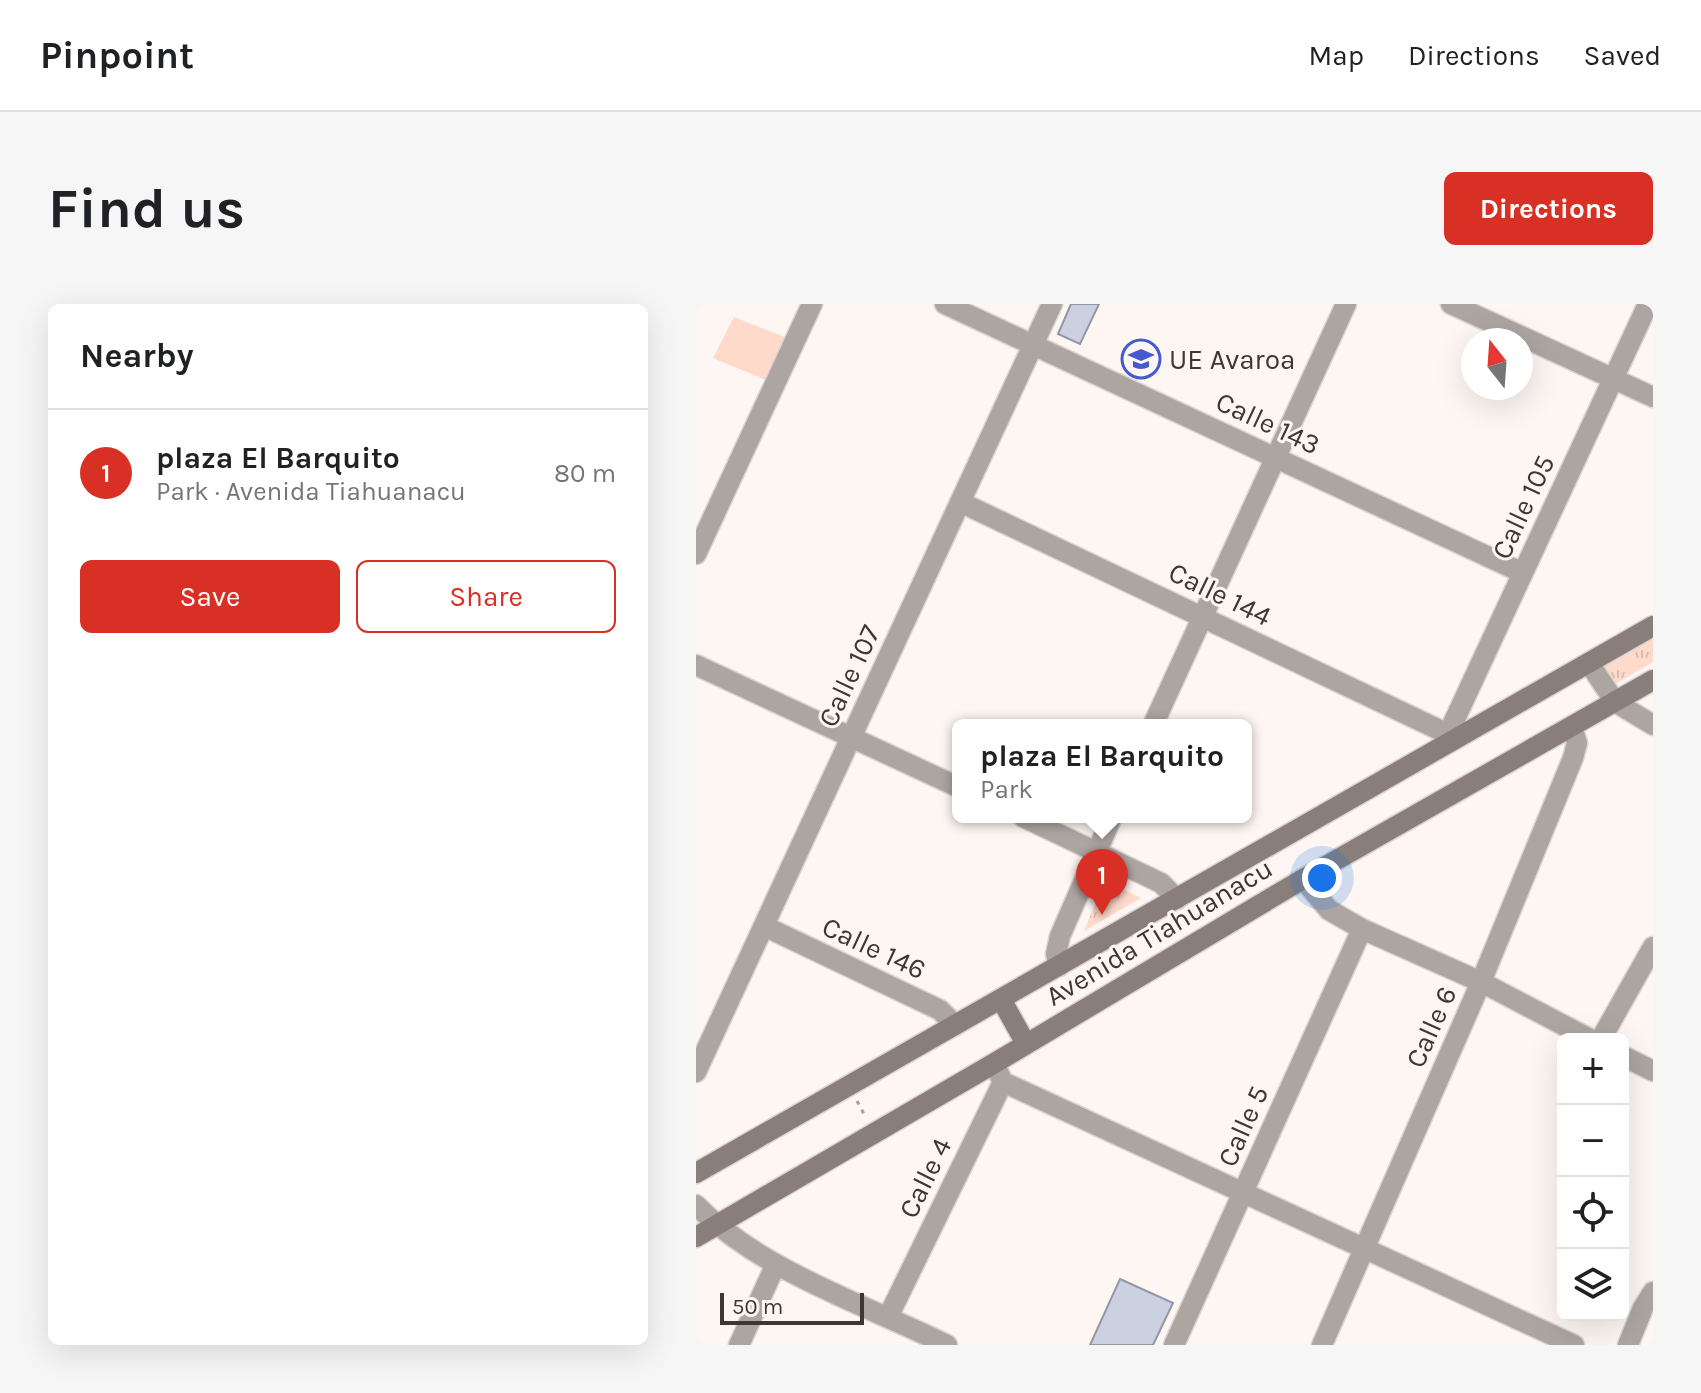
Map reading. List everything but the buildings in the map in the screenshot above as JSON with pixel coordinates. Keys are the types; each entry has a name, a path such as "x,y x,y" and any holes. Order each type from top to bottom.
{"main road":[{"name":"Avenida Tiahuanacu","path":"696,1173 1177,899 1450,737 1653,626"},
{"name":"Avenida Tiahuanacu","path":"696,1237 875,1133 998,1073 1026,1044 1303,879 1653,680"},
{"path":"1001,999 1026,1044"}],"street":[{"path":"696,554 812,304"},
{"name":"Calle 143","path":"945,304 1523,573"},
{"name":"Calle 107","path":"696,1072 1052,304"},
{"path":"1156,719 1346,304"},
{"path":"1451,304 1653,397"},
{"name":"Calle 105","path":"1450,737 1648,304"},
{"name":"Calle 144","path":"960,502 1450,737"},
{"path":"1589,663 1615,702 1653,725"},
{"path":"696,665 952,784"},
{"name":"Calle 6","path":"1322,1345 1481,982 1573,758 1577,743 1572,727"},
{"path":"1036,823 1161,883 1177,899"},
{"path":"1059,966 1056,954 1060,936 1109,823"},
{"path":"1303,879 1329,910 1362,929 1481,982 1579,1033"},
{"name":"Calle 146","path":"764,926 940,1010 955,1025"},
{"name":"Calle 5","path":"1174,1345 1362,929"},
{"path":"1604,1033 1653,947"},
{"path":"1629,1059 1653,1071"},
{"path":"998,1073 1244,1193 1574,1345"},
{"name":"Calle 4","path":"888,1317 998,1073"},
{"path":"696,1205 716,1225 776,1264 888,1317 924,1340 947,1345"},
{"path":"739,1345 776,1264"},
{"path":"1628,1345 1653,1292"}],"path":[{"path":"848,1086 875,1133"}],"green space":[{"path":"734,317 797,342 778,385 713,358"},
{"path":"1653,636 1653,662 1615,684 1603,666"},
{"path":"1105,880 1141,898 1084,931"}],"place":[{"name":"UE Avaroa","path":"1141,359"},
{"name":"plaza El Barquito","path":"1102,915"}]}
